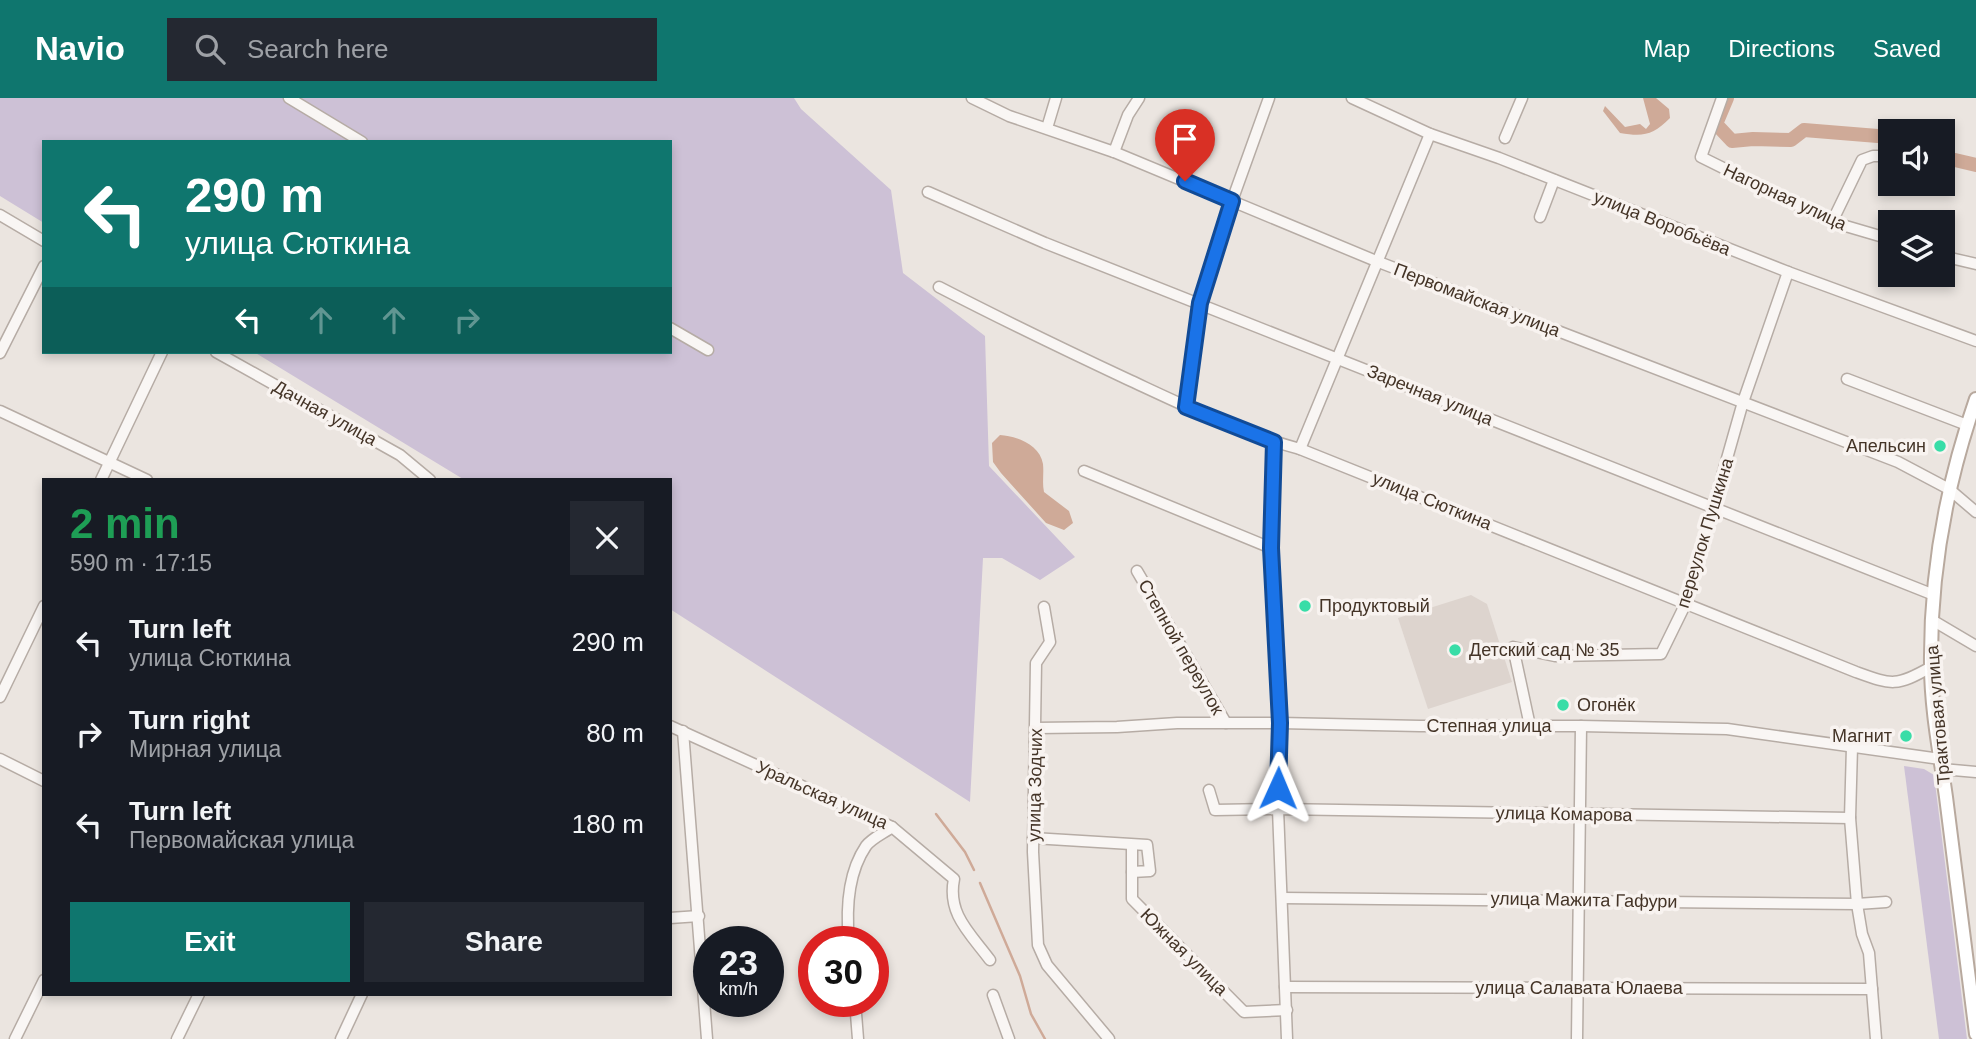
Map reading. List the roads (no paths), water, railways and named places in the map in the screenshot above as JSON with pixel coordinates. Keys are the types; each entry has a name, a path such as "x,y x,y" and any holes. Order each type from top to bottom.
{"main road":[{"name":"Трактовая улица","path":"1976,399 1949,489 1938,550 1931,667 1976,1034"}],"street":[{"path":"289,98 359,140"},
{"name":"Первомайская улица","path":"972,98 1009,116 1114,152 1376,261 1898,462 1949,489 1976,512"},
{"path":"1047,128 1056,98"},
{"path":"1114,152 1128,115 1139,98"},
{"path":"1186,407 1200,303 1232,201 1269,98"},
{"name":"улица Воробьёва","path":"1352,98 1430,134 1788,272 1976,341"},
{"path":"1376,108 1381,98"},
{"path":"1505,138 1522,98"},
{"name":"Нагорная улица","path":"1722,98 1701,158 1832,222 1878,236"},
{"path":"1300,449 1430,134"},
{"path":"1832,222 1862,160 1878,156"},
{"path":"1540,217 1554,180"},
{"name":"Заречная улица","path":"928,192 1045,243 1934,595"},
{"path":"0,215 42,240"},
{"path":"1955,259 1976,264"},
{"path":"0,353 42,270"},
{"name":"переулок Пушкина","path":"1530,726 1513,647 1555,656 1661,654 1686,603 1715,509 1743,402 1788,272"},
{"name":"улица Сюткина","path":"939,287 1186,407 1274,442 1300,449 1887,683 1908,680 1931,667"},
{"path":"672,329 708,350"},
{"path":"102,478 161,354"},
{"name":"Дачная улица","path":"220,354 400,455 428,478"},
{"path":"1847,379 1967,425"},
{"path":"0,411 143,478"},
{"path":"1274,442 1271,548 1280,723 1278,809 1287,1039"},
{"path":"1084,471 1271,548"},
{"name":"Степной переулок","path":"1137,571 1226,723"},
{"name":"улица Зодчих","path":"1045,607 1050,642 1036,663 1033,838 1038,946 1047,965 1109,1039"},
{"path":"0,697 42,610"},
{"path":"1932,620 1976,646"},
{"name":"Степная улица","path":"1036,728 1280,723 1727,729 1852,747 1941,764"},
{"path":"1577,1039 1581,900 1581,726"},
{"name":"Уральская улица","path":"672,727 892,827 954,879 951,894 957,916 990,960"},
{"path":"683,732 707,1039"},
{"path":"1852,747 1850,818 1857,904 1862,934 1869,953 1876,1039"},
{"path":"0,759 42,780"},
{"path":"1941,764 1976,772"},
{"name":"улица Комарова","path":"1209,790 1215,810 1850,818"},
{"path":"848,926 853,874 867,844 892,827"},
{"path":"1033,838 1147,845 1150,871 1132,873"},
{"name":"Южная улица","path":"1132,846 1132,899 1244,1012 1287,1010"},
{"name":"улица Мажита Гафури","path":"1283,898 1857,904 1886,902"},
{"path":"672,918 699,916"},
{"path":"15,1039 42,984"},
{"name":"улица Салавата Юлаева","path":"1285,987 1872,989"},
{"path":"993,995 1009,1039"},
{"path":"177,1039 198,996"},
{"path":"341,1039 361,996"},
{"path":"856,1017 858,1039"}],"waterway":[{"path":"1727,98 1716,124 1732,141 1791,140 1804,130 1878,136"},
{"path":"1955,160 1976,165"},
{"path":"936,814 965,852 974,870"},
{"path":"980,883 1020,976 1031,1014 1045,1039"}],"place":[{"name":"Апельсин","path":"1940,446"},
{"name":"Продуктовый","path":"1305,606"},
{"name":"Детский сад № 35","path":"1455,650"},
{"name":"Огонёк","path":"1563,705"},
{"name":"Магнит","path":"1906,736"}]}
